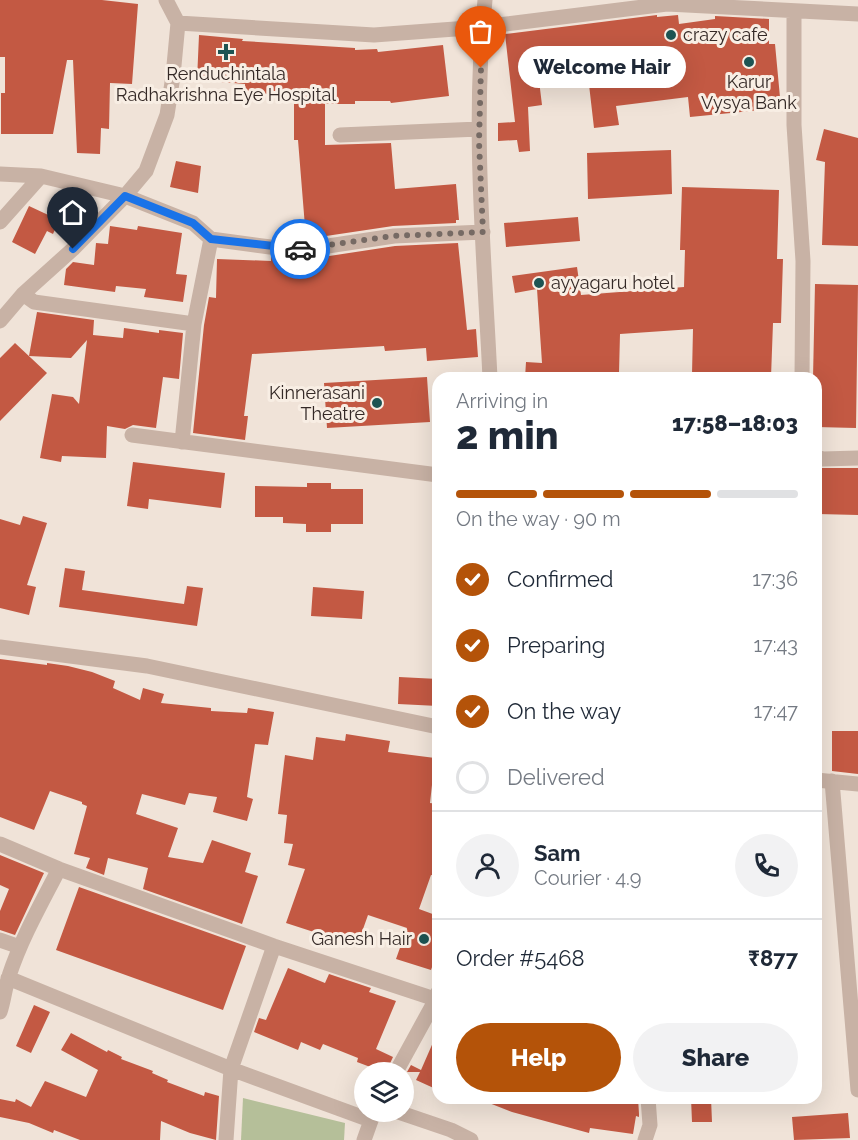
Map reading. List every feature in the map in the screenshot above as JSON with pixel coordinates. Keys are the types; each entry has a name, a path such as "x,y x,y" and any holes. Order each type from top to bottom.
{"street":[{"path":"0,321 23,294 73,249 125,196 146,171 167,115 178,23 166,0"},
{"path":"485,0 479,129 490,372"},
{"path":"178,23 374,35 482,27 667,4 760,4 794,12 858,14"},
{"path":"794,12 794,124 803,261 802,372"},
{"path":"340,135 479,129"},
{"path":"0,174 41,176 125,196 193,223 211,239 302,250 393,236 483,232"},
{"path":"0,222 41,176"},
{"path":"182,442 194,324 211,239"},
{"path":"23,294 34,302 194,324"},
{"path":"132,435 432,474"},
{"path":"822,459 858,458"},
{"path":"0,646 147,666 432,726"},
{"path":"822,781 858,783"},
{"path":"832,782 858,1090"},
{"path":"0,844 59,869 274,946 432,995"},
{"path":"0,1012 8,978 20,947 59,869"},
{"path":"0,940 20,947"},
{"path":"226,1140 231,1069 274,946"},
{"path":"8,978 231,1069 354,1110"},
{"path":"401,1062 432,1006"},
{"path":"645,1140 650,1125 648,1104"},
{"path":"414,1119 449,1135 471,1140"},
{"path":"364,1140 370,1122"}],"green space":[{"path":"243,1098 345,1123 344,1140 241,1140"}],"building":[{"path":"0,0 102,0 138,4 132,84 110,83 109,129 101,128 100,154 77,153 73,60 67,60 53,134 1,134 1,93 5,93 5,57 0,57"},
{"path":"657,15 657,17 678,15 679,24 715,19 715,16 769,19 769,44 775,44 781,108 690,117 688,97 616,106 619,125 594,128 585,50 536,56 542,105 528,107 530,151 519,152 517,140 498,141 498,123 515,122 505,34"},
{"path":"199,35 243,39 242,41 355,48 355,50 377,49 378,52 443,45 449,96 391,103 390,101 355,101 355,104 325,104 325,145 391,143 395,189 456,184 459,220 456,220 456,223 393,226 306,239 298,140 294,140 294,95 245,93 245,84 197,80"},
{"path":"824,129 858,138 858,246 822,245 825,162 816,160"},
{"path":"671,150 672,194 588,199 587,153"},
{"path":"176,161 201,166 198,193 170,187"},
{"path":"682,187 779,190 777,259 783,259 781,323 773,323 771,372 692,372 693,329 620,334 619,372 525,372 526,362 542,363 537,289 515,293 512,276 577,267 581,295 684,287 685,250 680,250"},
{"path":"29,206 59,220 53,234 47,231 35,254 12,242"},
{"path":"578,217 580,241 506,247 504,223"},
{"path":"110,226 137,230 138,226 182,233 176,274 187,275 183,302 144,297 146,289 116,286 115,292 64,285 66,269 73,262 94,265 96,243 108,244"},
{"path":"458,243 467,330 476,329 478,357 427,361 426,348 385,351 384,346 252,354 244,416 248,416 245,440 193,433 204,325 209,297 216,298 217,259 271,261 271,257 303,260 395,246"},
{"path":"815,284 858,285 856,428 822,427 822,372 813,372"},
{"path":"37,312 94,320 93,335 123,338 124,328 159,333 159,330 183,333 179,379 163,377 156,428 133,425 125,429 107,426 106,458 62,456 61,462 40,458 52,394 73,397 79,404 87,340 71,358 29,356"},
{"path":"15,343 47,373 0,421 0,358"},
{"name":"Kinnerasani Theatre","path":"427,377 430,422 327,428 324,383"},
{"path":"133,462 225,473 221,508 149,499 148,509 127,506"},
{"path":"822,468 858,468 858,515 822,514"},
{"path":"307,483 331,483 331,489 363,489 363,524 331,524 331,532 306,532 306,524 283,523 283,517 255,517 255,486 307,487"},
{"path":"23,516 47,523 27,585 36,587 29,615 0,608 0,519 20,525"},
{"path":"65,568 85,571 82,590 184,604 187,586 203,588 197,626 59,607"},
{"path":"313,587 364,591 362,619 311,616"},
{"path":"0,659 47,665 47,663 92,672 115,681 113,688 140,700 143,688 164,694 161,703 211,708 211,711 247,713 248,708 274,712 268,745 255,744 247,797 253,799 247,821 213,812 217,797 189,793 185,805 142,794 136,814 178,828 168,857 203,863 212,840 251,853 245,872 258,876 242,924 143,889 148,868 108,858 104,875 86,868 90,858 74,854 87,806 82,802 50,791 34,830 0,817"},
{"path":"399,677 432,679 432,706 398,704"},
{"path":"832,731 858,731 858,774 832,771"},
{"path":"346,734 390,741 388,752 432,758 430,803 432,803 432,875 419,909 432,914 431,970 396,959 407,928 368,915 357,946 286,923 305,869 288,865 293,844 284,843 287,815 278,814 285,755 313,760 316,737 345,741"},
{"path":"0,855 44,873 15,935 0,930 0,911 9,889 0,885"},
{"path":"79,887 246,946 223,1010 56,950"},
{"path":"288,968 325,983 329,974 371,988 369,992 396,1001 376,1049 393,1057 391,1062 357,1062 358,1058 323,1044 320,1050 301,1042 298,1050 254,1032 259,1018 266,1020"},
{"path":"34,1005 50,1012 31,1053 16,1046"},
{"path":"71,1033 107,1052 108,1050 122,1057 121,1059 153,1071 152,1073 168,1080 167,1082 204,1096 205,1092 219,1096 216,1140 190,1133 161,1121 160,1140 80,1140 54,1130 53,1133 29,1123 0,1117 0,1099 15,1102 16,1099 31,1107 45,1081 86,1097 98,1070 61,1050"},
{"path":"432,1045 432,1087 416,1080 420,1072 414,1072 414,1066 421,1070"},
{"path":"492,1104 638,1104 639,1117 636,1116 633,1134 590,1128 589,1133 512,1112"},
{"path":"691,1104 711,1104 712,1122 692,1122"},
{"path":"848,1113 850,1138 794,1140 792,1117"}],"way so far":[{"path":"300,249 393,236 483,232 479,142 481,68"}],"place":[{"name":"crazy cafe","path":"671,35"},
{"name":"Renduchintala Radhakrishna Eye Hospital","path":"226,52"},
{"name":"Karur Vysya Bank","path":"749,62"},
{"name":"Welcome Hair","path":"481,68"},
{"name":"ayyagaru hotel","path":"539,283"},
{"name":"Kinnerasani Theatre","path":"377,403"},
{"name":"Ganesh Hair","path":"424,939"}],"route":[{"path":"73,249 125,196 193,223 211,239 300,249"}]}
